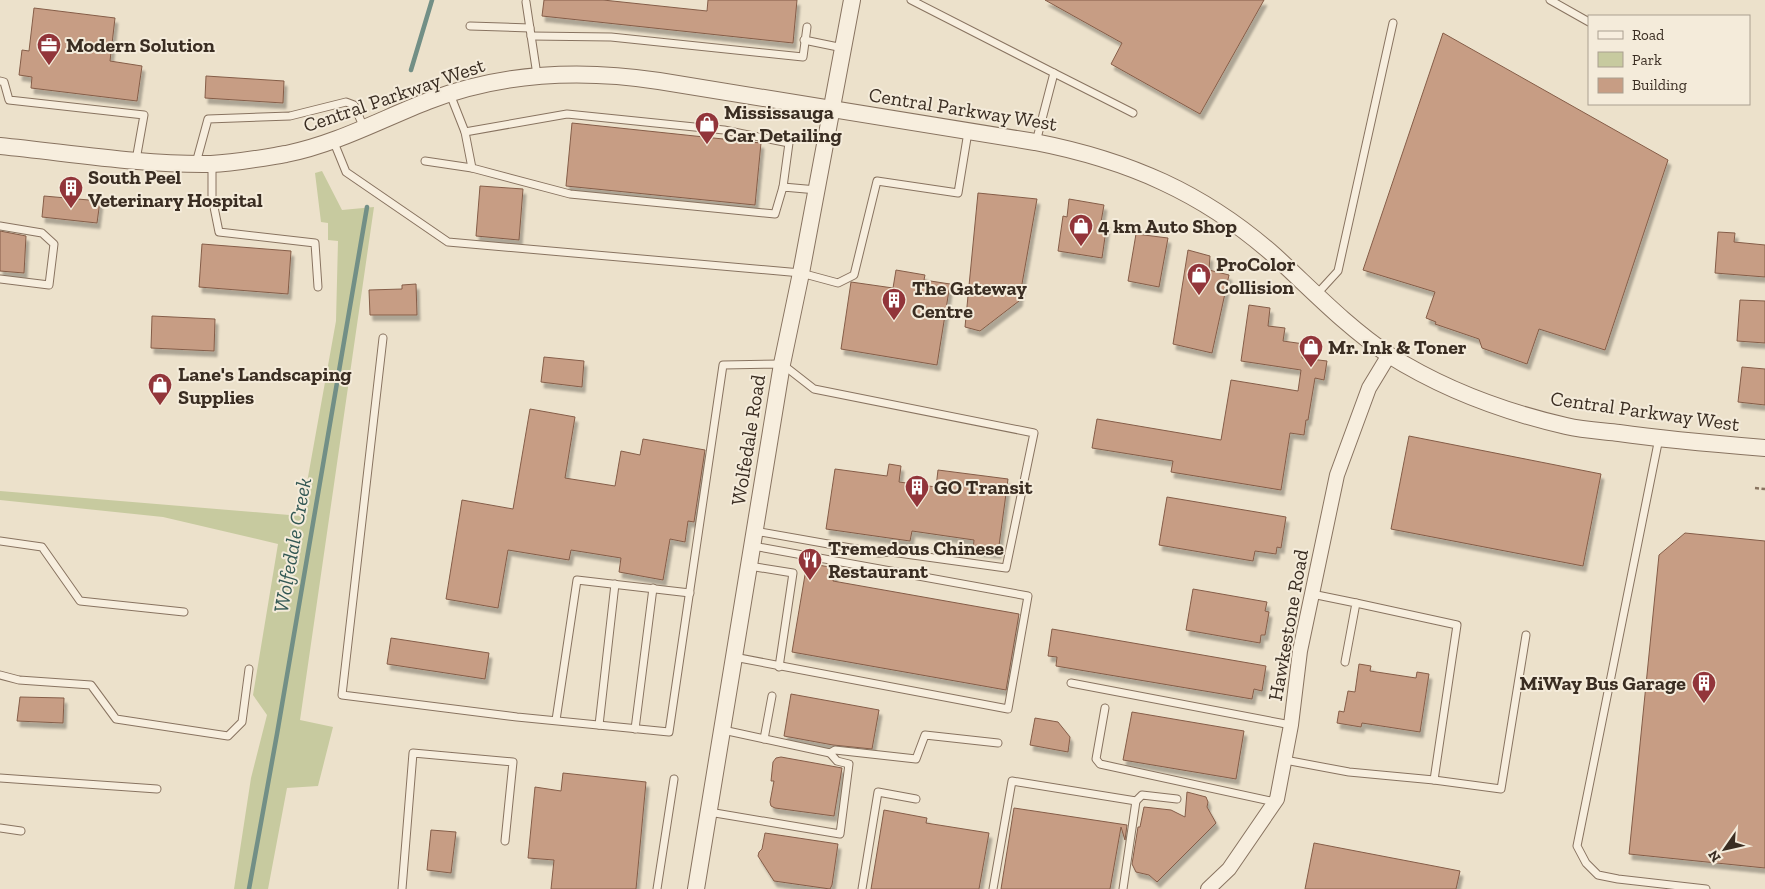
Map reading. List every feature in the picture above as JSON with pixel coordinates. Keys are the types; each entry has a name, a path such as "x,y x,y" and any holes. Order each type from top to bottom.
{"street":[{"name":"Wolfedale Road","path":"696,889 782,364 802,273 852,0"},
{"name":"Central Parkway West","path":"0,146 163,163 250,160 289,153 333,140 468,87 537,75 588,73 623,75 1035,142 1067,148 1138,171 1200,200 1246,232 1275,256 1348,324 1389,355 1440,382 1500,408 1568,426 1659,438 1765,448"},
{"name":"Hawkestone Road","path":"1208,889 1229,870 1275,802 1291,725 1300,651 1337,475 1369,388 1389,355"}],"lane":[{"path":"911,0 1133,113"},
{"path":"1550,0 1588,21"},
{"path":"526,2 537,75"},
{"path":"1315,295 1338,271 1393,23"},
{"path":"470,26 530,28"},
{"path":"531,36 611,37 803,57 807,27"},
{"path":"804,40 843,48"},
{"path":"1035,142 1054,72"},
{"path":"0,81 4,82 9,100 144,115 136,160"},
{"path":"450,94 464,132 472,168"},
{"path":"318,287 315,243 219,232 204,163 208,119 290,116 346,102 354,105 364,128"},
{"path":"425,161 472,168 570,194 775,214 783,188 789,143 724,130 567,114 464,132"},
{"path":"333,140 346,172 448,242 802,273 838,283 854,275 877,181 958,193 968,131"},
{"path":"783,188 817,190"},
{"path":"0,226 42,233 54,244 49,285 0,279"},
{"path":"383,338 342,695 669,732 723,365 782,364 814,389 1034,433 1006,568 891,552 879,553 754,538"},
{"path":"1659,438 1577,846 1586,863 1598,875 1706,889"},
{"path":"734,657 1008,710 1028,596 754,538"},
{"path":"0,541 42,547 80,601 184,612"},
{"path":"749,566 793,573 779,667"},
{"path":"556,720 577,580 690,592"},
{"path":"599,725 614,584"},
{"path":"635,728 653,588"},
{"path":"1312,594 1457,625 1434,780"},
{"path":"1345,662 1356,603"},
{"path":"1285,760 1349,772 1501,789 1526,635"},
{"path":"0,676 19,680 91,685 116,719 228,736 242,722 249,668"},
{"path":"1071,683 1291,725"},
{"path":"764,739 772,696"},
{"path":"1105,708 1096,758 1100,764 1275,802"},
{"path":"709,812 840,834 849,764 837,761 830,753 722,730"},
{"path":"830,753 835,750 916,759 925,735 998,743"},
{"path":"402,889 413,752 513,762 505,840"},
{"path":"0,778 156,789"},
{"path":"657,889 674,779"},
{"path":"993,889 1012,781 1136,801"},
{"path":"862,889 878,792 916,799"},
{"path":"1123,889 1136,801 1142,795 1177,799"},
{"path":"0,828 21,831"}],"path":[{"path":"1754,488 1765,489"}],"green space":[{"path":"322,171 342,210 374,207 300,720 333,727 318,786 287,788 268,889 234,889 251,778 267,715 253,695 278,544 163,517 0,500 0,491 301,516 336,321 338,241 328,240 328,223 321,222 315,173"}],"building":[{"path":"544,0 603,0 707,11 708,0 797,0 793,43 542,16"},
{"path":"1045,0 1264,0 1200,114 1111,64 1122,43"},
{"path":"34,8 115,18 110,61 142,66 137,101 31,88 32,77 19,75 22,50 29,51"},
{"path":"1443,33 1668,160 1605,350 1539,329 1527,364 1482,348 1479,339 1435,324 1436,322 1426,318 1435,292 1363,270"},
{"path":"206,76 284,81 283,103 205,98"},
{"path":"572,123 761,143 755,205 566,186"},
{"path":"480,186 523,189 519,240 476,236"},
{"path":"978,193 1037,199 1019,301 980,331 965,327"},
{"name":"South Peel Veterinary Hospital","path":"44,196 100,201 97,223 42,217"},
{"path":"1069,199 1104,205 1101,222 1107,223 1102,258 1058,251 1063,216 1067,217"},
{"path":"0,231 26,236 24,273 0,271"},
{"path":"1718,232 1735,233 1734,242 1765,245 1765,277 1715,273"},
{"path":"1136,234 1168,238 1159,287 1128,281"},
{"path":"202,244 291,251 288,294 199,287"},
{"path":"1188,250 1210,256 1209,270 1229,275 1212,353 1173,344"},
{"name":"The Gateway Centre","path":"896,270 925,275 924,280 950,284 937,365 841,349 851,282 893,288"},
{"path":"416,284 417,315 370,315 369,290 402,289 402,285"},
{"path":"1740,300 1765,301 1765,343 1737,341"},
{"path":"1249,305 1270,308 1268,326 1285,328 1283,341 1304,344 1302,358 1327,361 1324,380 1315,378 1304,435 1290,433 1281,490 1171,472 1173,461 1092,448 1097,419 1221,440 1231,380 1298,391 1301,370 1241,361"},
{"path":"152,316 215,319 214,351 151,348"},
{"path":"544,357 584,361 582,387 541,382"},
{"path":"1742,367 1765,369 1765,405 1738,402"},
{"path":"530,409 575,417 565,478 615,486 621,451 640,455 643,439 705,450 694,522 688,521 685,542 670,539 663,580 619,572 621,558 571,550 569,560 508,550 498,608 446,599 462,500 513,509"},
{"path":"1409,436 1601,474 1583,566 1391,529"},
{"name":"GO Transit","path":"889,464 901,466 899,482 936,487 938,470 1008,479 998,553 973,550 974,540 912,531 910,541 826,529 835,469 887,476"},
{"path":"1167,497 1286,517 1281,548 1277,547 1276,554 1255,551 1253,561 1159,545"},
{"name":"MiWay Bus Garage","path":"1685,533 1765,541 1765,868 1629,854 1659,555"},
{"path":"807,563 835,568 833,581 1019,614 1006,690 792,652"},
{"path":"1193,589 1267,602 1265,611 1269,612 1265,635 1261,635 1260,643 1186,630"},
{"path":"1052,629 1266,666 1262,691 1254,689 1252,699 1056,666 1057,657 1048,656"},
{"path":"391,638 489,653 485,679 387,664"},
{"path":"1359,664 1371,666 1370,671 1416,678 1417,672 1429,674 1420,732 1362,723 1361,727 1337,723 1339,711 1344,712 1348,691 1355,692"},
{"path":"791,694 879,710 872,749 833,745 784,736"},
{"path":"20,697 64,698 63,723 17,721"},
{"path":"1132,712 1244,731 1236,779 1123,760"},
{"path":"1035,718 1058,722 1070,737 1068,752 1030,745"},
{"path":"781,757 842,768 834,816 771,806 774,781 771,781 773,762 776,758"},
{"path":"563,773 646,782 636,889 551,889 554,860 528,858 535,787 561,791"},
{"path":"1187,792 1206,797 1207,807 1216,823 1157,882 1149,875 1136,872 1132,864 1138,827 1140,827 1144,807 1171,810 1185,817"},
{"path":"1014,808 1127,825 1125,840 1121,827 1110,889 1001,889"},
{"path":"884,810 927,818 926,823 989,833 979,889 871,889"},
{"path":"431,830 456,832 451,873 427,870"},
{"path":"765,833 838,844 830,889 774,881 758,856 762,849"},
{"path":"1314,843 1460,871 1456,889 1305,889"}],"waterway":[{"name":"Wolfedale Creek","path":"411,70 432,0"},
{"name":"Wolfedale Creek","path":"249,889 367,207"}],"place":[{"name":"Modern Solution","path":"49,66"},
{"name":"Mississauga Car Detailing","path":"707,145"},
{"name":"South Peel Veterinary Hospital","path":"71,209"},
{"name":"4 km Auto Shop","path":"1081,247"},
{"name":"ProColor Collision","path":"1199,296"},
{"name":"The Gateway Centre","path":"894,321"},
{"name":"Mr. Ink & Toner","path":"1311,368"},
{"name":"Lane's Landscaping Supplies","path":"160,406"},
{"name":"GO Transit","path":"917,508"},
{"name":"Tremedous Chinese Restaurant","path":"810,581"},
{"name":"MiWay Bus Garage","path":"1704,704"}]}
